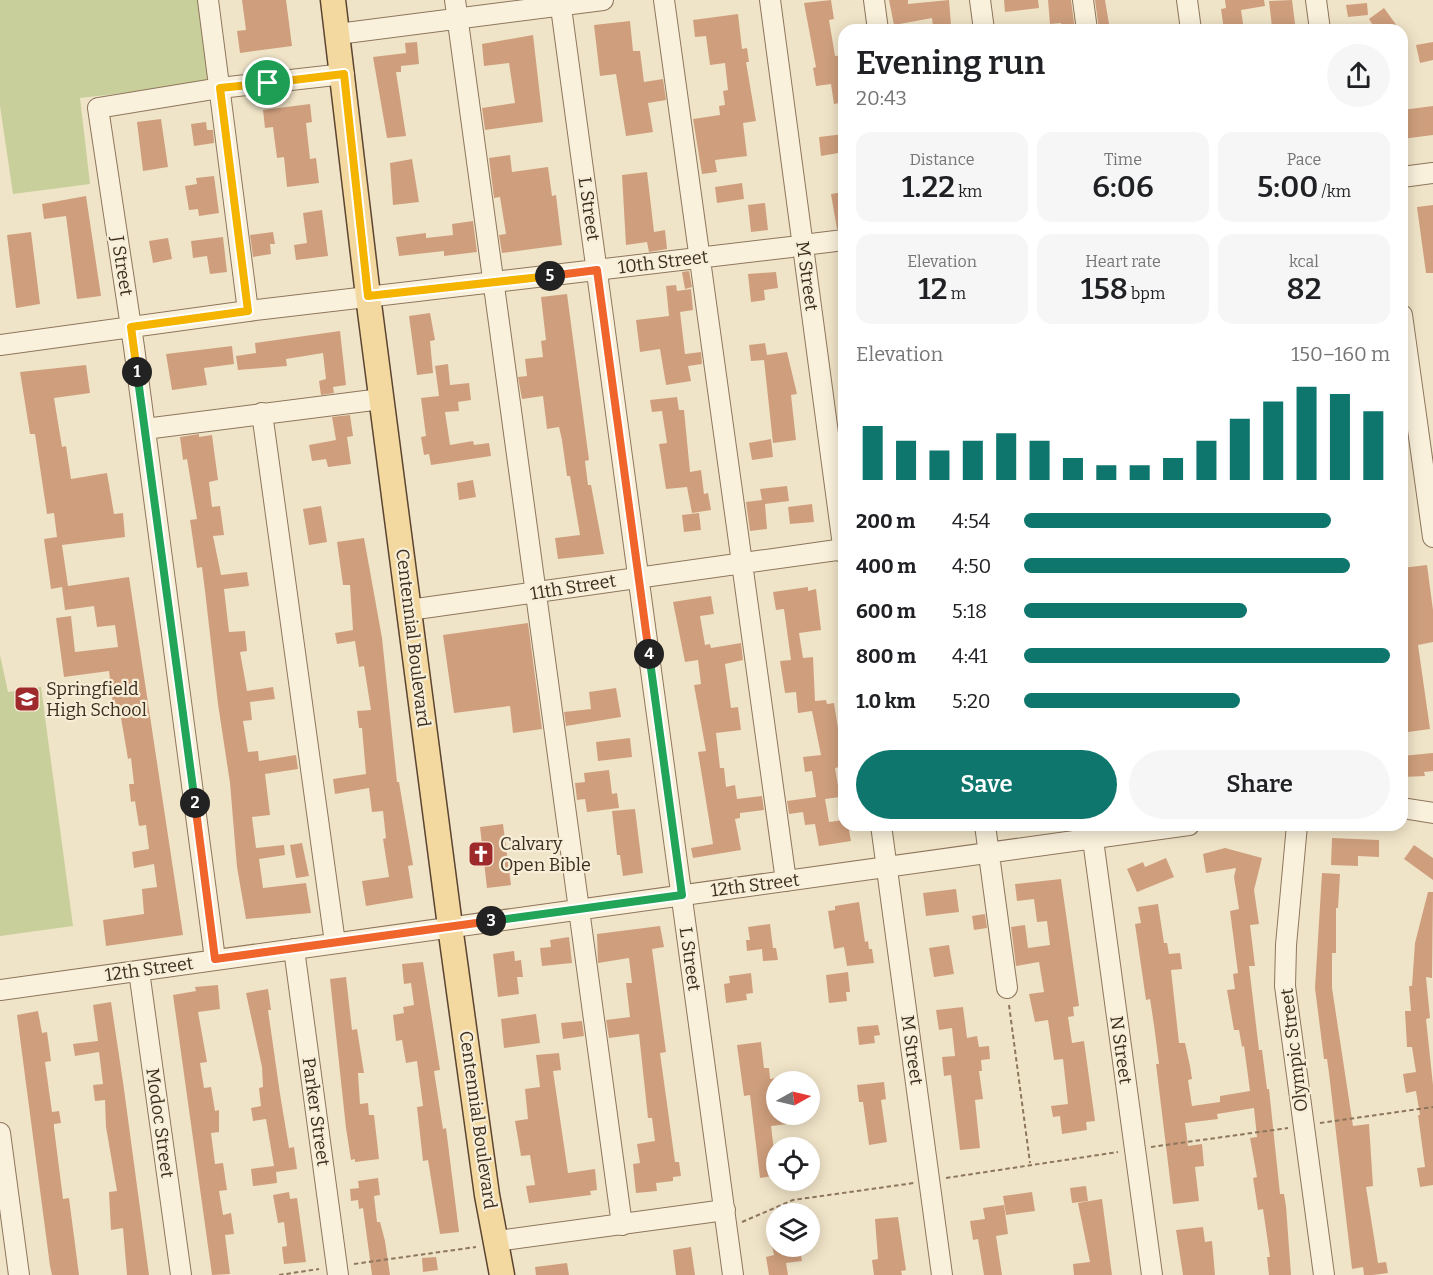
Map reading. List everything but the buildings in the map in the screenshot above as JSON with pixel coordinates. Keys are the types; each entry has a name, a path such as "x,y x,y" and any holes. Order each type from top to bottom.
{"main road":[{"name":"Centennial Boulevard","path":"333,0 344,74 381,399 487,1195 488,1244 502,1275"}],"street":[{"path":"208,0 248,311"},
{"path":"338,34 456,9 603,0"},
{"path":"664,0 786,881"},
{"name":"M Street","path":"770,0 797,246 838,511"},
{"path":"874,0 877,24"},
{"path":"980,0 983,24"},
{"path":"1083,0 1086,24"},
{"path":"1187,0 1190,24"},
{"path":"1316,0 1319,24"},
{"name":"L Street","path":"561,3 733,1275"},
{"path":"456,9 622,1225"},
{"path":"220,88 344,74"},
{"name":"J Street","path":"215,959 131,327 98,108 220,88"},
{"path":"1408,176 1433,173"},
{"name":"10th Street","path":"0,345 368,296 838,241"},
{"path":"1408,358 1433,537"},
{"path":"145,429 381,399"},
{"path":"262,413 335,943"},
{"name":"11th Street","path":"409,610 838,551"},
{"path":"1408,809 1433,813"},
{"name":"M Street","path":"882,831 942,1275"},
{"path":"986,831 1007,988"},
{"name":"Olympic Street","path":"1296,831 1286,945 1285,986 1324,1275"},
{"name":"12th Street","path":"0,990 450,926 989,854 1092,832"},
{"name":"N Street","path":"1092,832 1152,1275"},
{"name":"Parker Street","path":"294,949 337,1271"},
{"name":"Modoc Street","path":"139,971 181,1275"},
{"path":"0,1133 19,1275"},
{"path":"488,1244 724,1210"}],"path":[{"path":"1007,988 1030,1163"},
{"path":"1135,1149 1433,1107"},
{"path":"279,1275 337,1271 488,1244"}],"green space":[{"path":"0,0 202,0 212,83 80,98 90,184 13,194 0,106"},
{"path":"0,655 8,692 41,687 73,926 0,936"}],"place":[{"name":"Springfield High School","path":"27,699"},
{"name":"Calvary Open Bible","path":"481,854"}],"route":[{"path":"344,74 368,296 394,295 597,270 682,895 215,959 131,327 248,311 220,88 268,83 344,74"}]}
